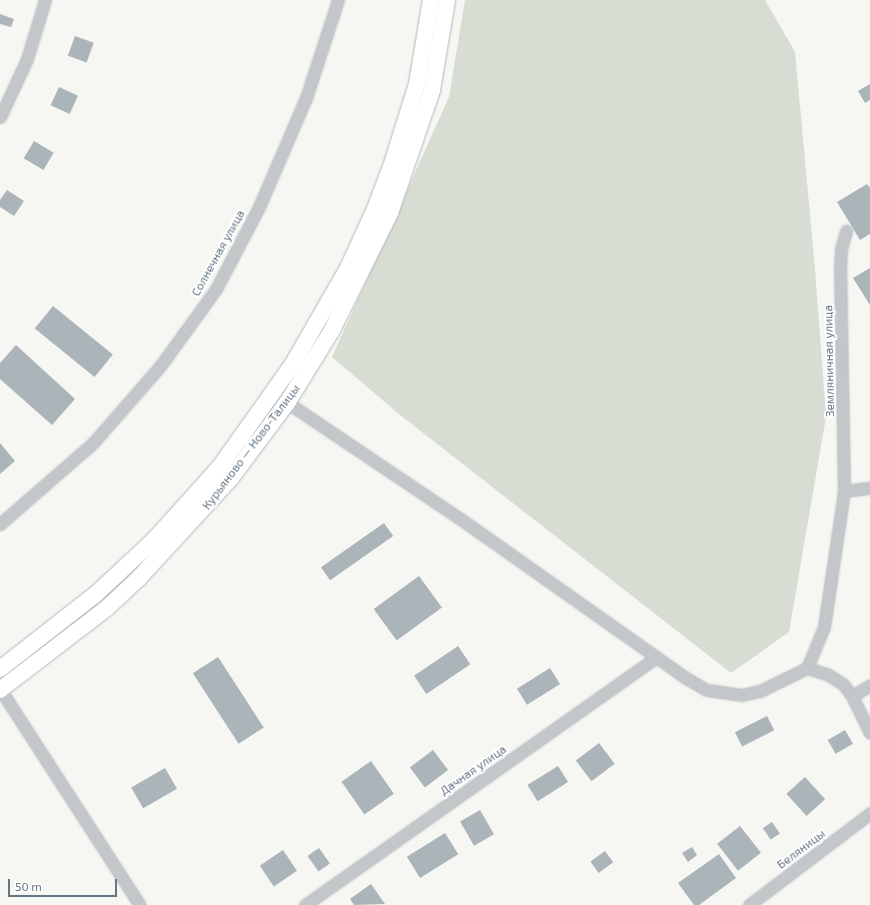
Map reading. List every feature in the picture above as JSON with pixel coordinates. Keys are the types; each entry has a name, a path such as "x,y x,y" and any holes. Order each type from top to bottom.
{"main road":[{"name":"Курьяново — Ново-Талицы","path":"0,669 96,594 155,539 219,468 273,394 319,322 375,209 417,84 431,0"},
{"name":"Курьяново — Ново-Талицы","path":"0,689 107,608 139,578 231,478 287,403 336,324 390,213 432,90 447,0"}],"street":[{"path":"0,117 27,58 44,0"},
{"name":"Солнечная улица","path":"0,524 94,443 161,365 216,288 259,207 306,98 338,0"},
{"name":"Земляничная улица","path":"807,668 824,627 844,491 840,270 841,249 846,231"},
{"path":"273,394 462,520 656,657 707,690 726,694 742,695 760,691 807,668 827,674 843,684 852,696 870,733"},
{"path":"844,491 870,488"},
{"name":"Дачная улица","path":"305,905 656,657"},
{"path":"852,696 870,685"},
{"path":"0,689 140,905"},
{"name":"Беляницы","path":"749,905 870,813"}],"shaded area":[{"path":"465,0 765,0 795,52 815,269 826,417 789,632 731,673 400,415 332,357 449,97"}],"building":[{"path":"0,14 14,19 11,27 0,24"},
{"path":"75,36 94,43 87,63 68,56"},
{"path":"870,84 870,100 865,103 858,91"},
{"path":"59,87 78,96 70,114 51,105"},
{"path":"34,141 54,153 43,170 24,158"},
{"path":"867,184 870,188 870,234 860,240 837,202"},
{"path":"7,190 24,201 14,216 0,207 0,200"},
{"path":"870,268 870,305 853,278"},
{"path":"53,306 113,354 95,377 35,329"},
{"path":"16,345 75,399 52,425 0,379 0,363"},
{"path":"0,443 15,461 0,474"},
{"path":"384,523 393,536 330,580 321,567"},
{"path":"419,576 442,608 397,640 374,609"},
{"path":"458,646 470,664 426,694 414,676"},
{"path":"218,657 264,727 239,744 193,673"},
{"path":"550,668 560,684 527,705 517,689"},
{"path":"767,716 774,730 742,747 735,732"},
{"path":"845,730 853,744 836,754 828,740"},
{"path":"599,743 615,764 591,781 576,760"},
{"path":"433,750 448,770 425,787 410,767"},
{"path":"371,761 394,794 364,814 342,782"},
{"path":"558,766 568,782 538,801 527,785"},
{"path":"165,768 177,789 143,808 131,788"},
{"path":"805,777 825,799 806,816 786,794"},
{"path":"480,810 494,834 474,846 460,822"},
{"path":"772,822 780,834 771,840 763,828"},
{"path":"740,826 761,853 738,871 717,844"},
{"path":"445,833 458,854 420,878 407,857"},
{"path":"692,847 697,855 688,862 682,853"},
{"path":"319,848 330,864 318,872 308,856"},
{"path":"283,850 297,871 274,886 260,866"},
{"path":"605,851 613,862 599,873 590,862"},
{"path":"719,854 736,878 699,905 694,905 678,883"},
{"path":"371,884 385,904 354,905 350,899"}]}
